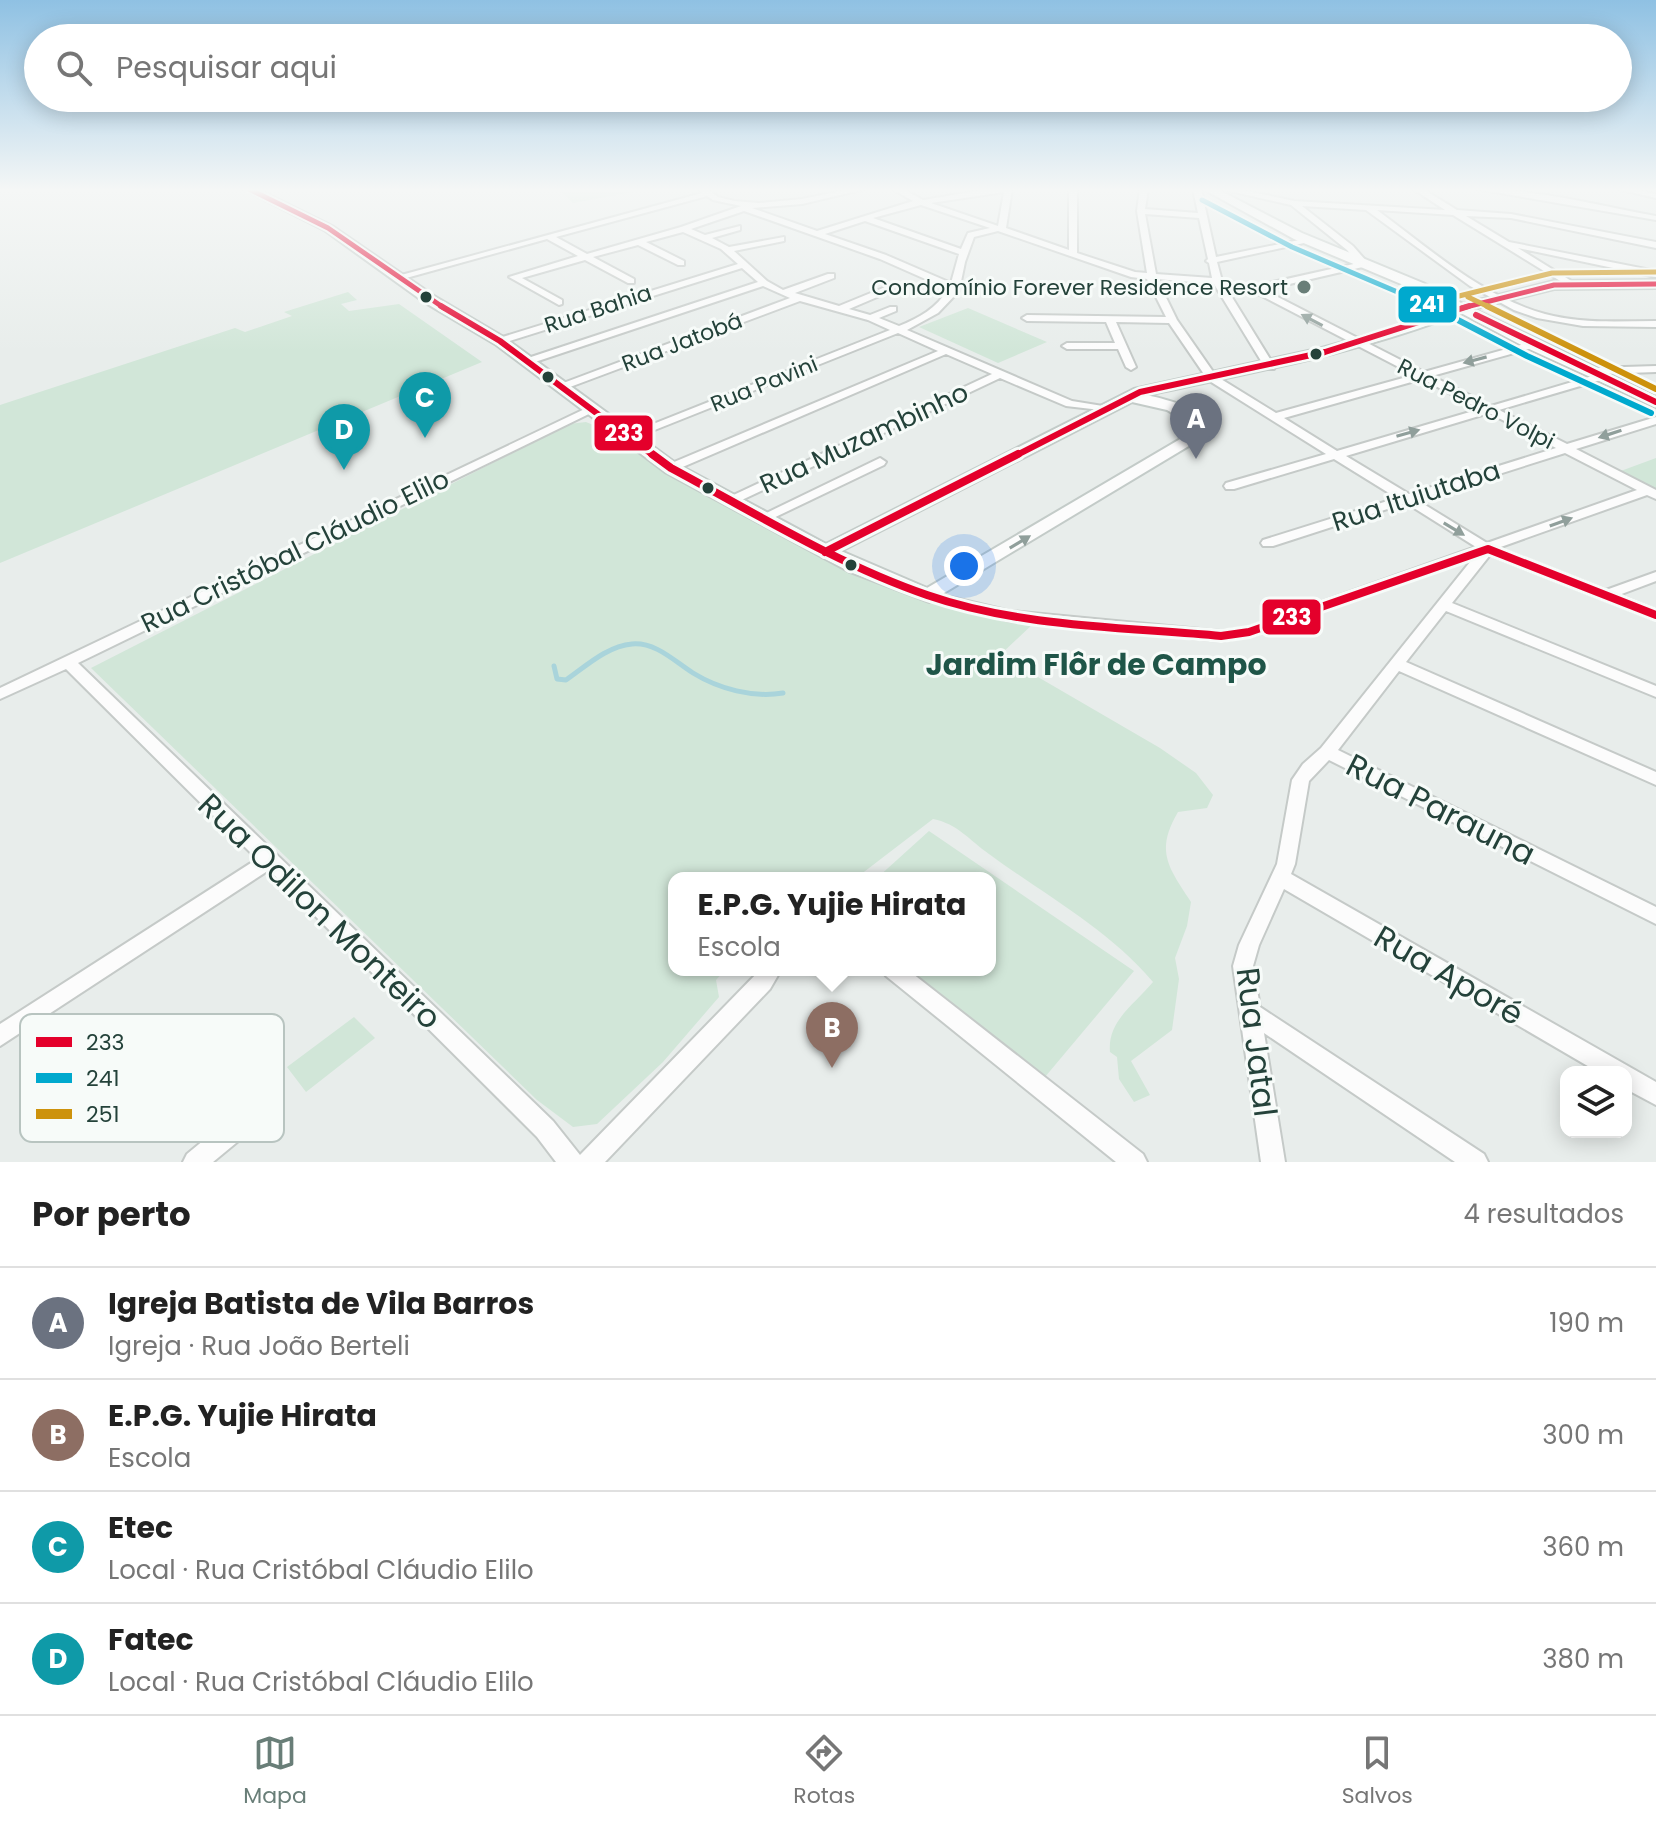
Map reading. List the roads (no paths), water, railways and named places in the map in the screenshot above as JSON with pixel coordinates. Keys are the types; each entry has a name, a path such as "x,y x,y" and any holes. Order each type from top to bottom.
{"street":[{"path":"350,243 429,299 529,361 627,438 729,502 825,552 929,596 1010,616 1221,636 1249,632 1651,493"},
{"path":"399,277 526,243"},
{"path":"560,243 631,281"},
{"path":"559,302 514,277 635,243"},
{"path":"641,243 681,263"},
{"path":"715,243 729,250 764,283 788,294 842,308 900,329 1070,404 1081,411 1083,420"},
{"path":"729,250 761,243"},
{"path":"841,243 900,264 956,289 968,243"},
{"path":"937,243 965,253"},
{"path":"1045,243 1152,279 1217,281"},
{"path":"1073,243 1073,253"},
{"path":"1146,243 1152,279 1172,320 1212,378 1488,549 1656,615"},
{"path":"1207,243 1217,281 1270,367"},
{"path":"1210,261 1298,243"},
{"path":"1314,243 1469,312 1532,345 1656,402"},
{"path":"1344,243 1364,264"},
{"path":"1420,243 1504,302 1541,316 1575,322 1656,324"},
{"path":"1504,243 1570,284"},
{"path":"1505,243 1654,276"},
{"path":"1334,252 1350,248"},
{"path":"1223,292 1255,289 1364,264"},
{"name":"Rua Bahia","path":"500,341 743,265"},
{"path":"788,294 831,276"},
{"path":"825,552 1129,397 1270,367 1570,284 1654,276"},
{"path":"529,361 764,283"},
{"name":"Rua Pavini","path":"627,438 900,329 941,308 956,289"},
{"name":"Rua Pedro Volpi","path":"1255,289 1651,493"},
{"path":"842,308 886,290"},
{"path":"1504,302 1557,291 1656,290"},
{"name":"Rua Jatobá","path":"562,387 803,297"},
{"path":"871,318 893,309"},
{"path":"1027,318 1172,320"},
{"path":"1110,319 1131,367"},
{"path":"1273,417 1532,345"},
{"path":"1067,346 1122,346"},
{"path":"671,468 948,350"},
{"path":"1230,486 1487,410 1594,374 1656,369"},
{"name":"Rua Muzambinho","path":"729,502 1000,374"},
{"path":"929,596 1209,429 1202,422 1167,406 1153,396 1155,391"},
{"path":"1129,397 1167,406"},
{"path":"1070,404 1105,409"},
{"name":"Rua Cristóbal Cláudio Elilo","path":"0,694 591,409"},
{"name":"Rua Ituiutaba","path":"1268,543 1656,420"},
{"path":"760,519 880,462"},
{"name":"Rua Parauna","path":"1488,549 1327,752 1656,916"},
{"path":"1425,571 1444,578 1456,588"},
{"path":"1607,595 1656,576"},
{"path":"1443,605 1656,692"},
{"name":"Rua Odilon Monteiro","path":"67,661 545,1129 571,1162"},
{"path":"1397,664 1656,779"},
{"name":"Rua Jatal","path":"1273,1162 1243,966 1245,954 1281,878 1301,780 1327,752"},
{"path":"34,1014 268,861"},
{"name":"Rua Aporé","path":"1281,878 1608,1066"},
{"path":"589,1162 767,976"},
{"path":"901,976 1135,1162"},
{"path":"1250,1012 1476,1162"},
{"path":"0,1036 20,1023"},
{"path":"1632,1080 1656,1094"},
{"path":"195,1162 219,1142"}],"waterway":[{"path":"554,666 557,679 566,680 614,649 641,644 657,649 693,673 725,688 748,693 783,693"}],"place":[{"name":"Condomínio Forever Residence Resort","path":"1304,287"},
{"name":"Etec","path":"425,438"},
{"name":"Igreja Batista de Vila Barros","path":"1196,459"},
{"name":"Fatec","path":"344,470"},
{"name":"E.P.G. Yujie Hirata","path":"832,1068"}],"district":[{"name":"Jardim Flôr de Campo","path":"1096,664"}]}
